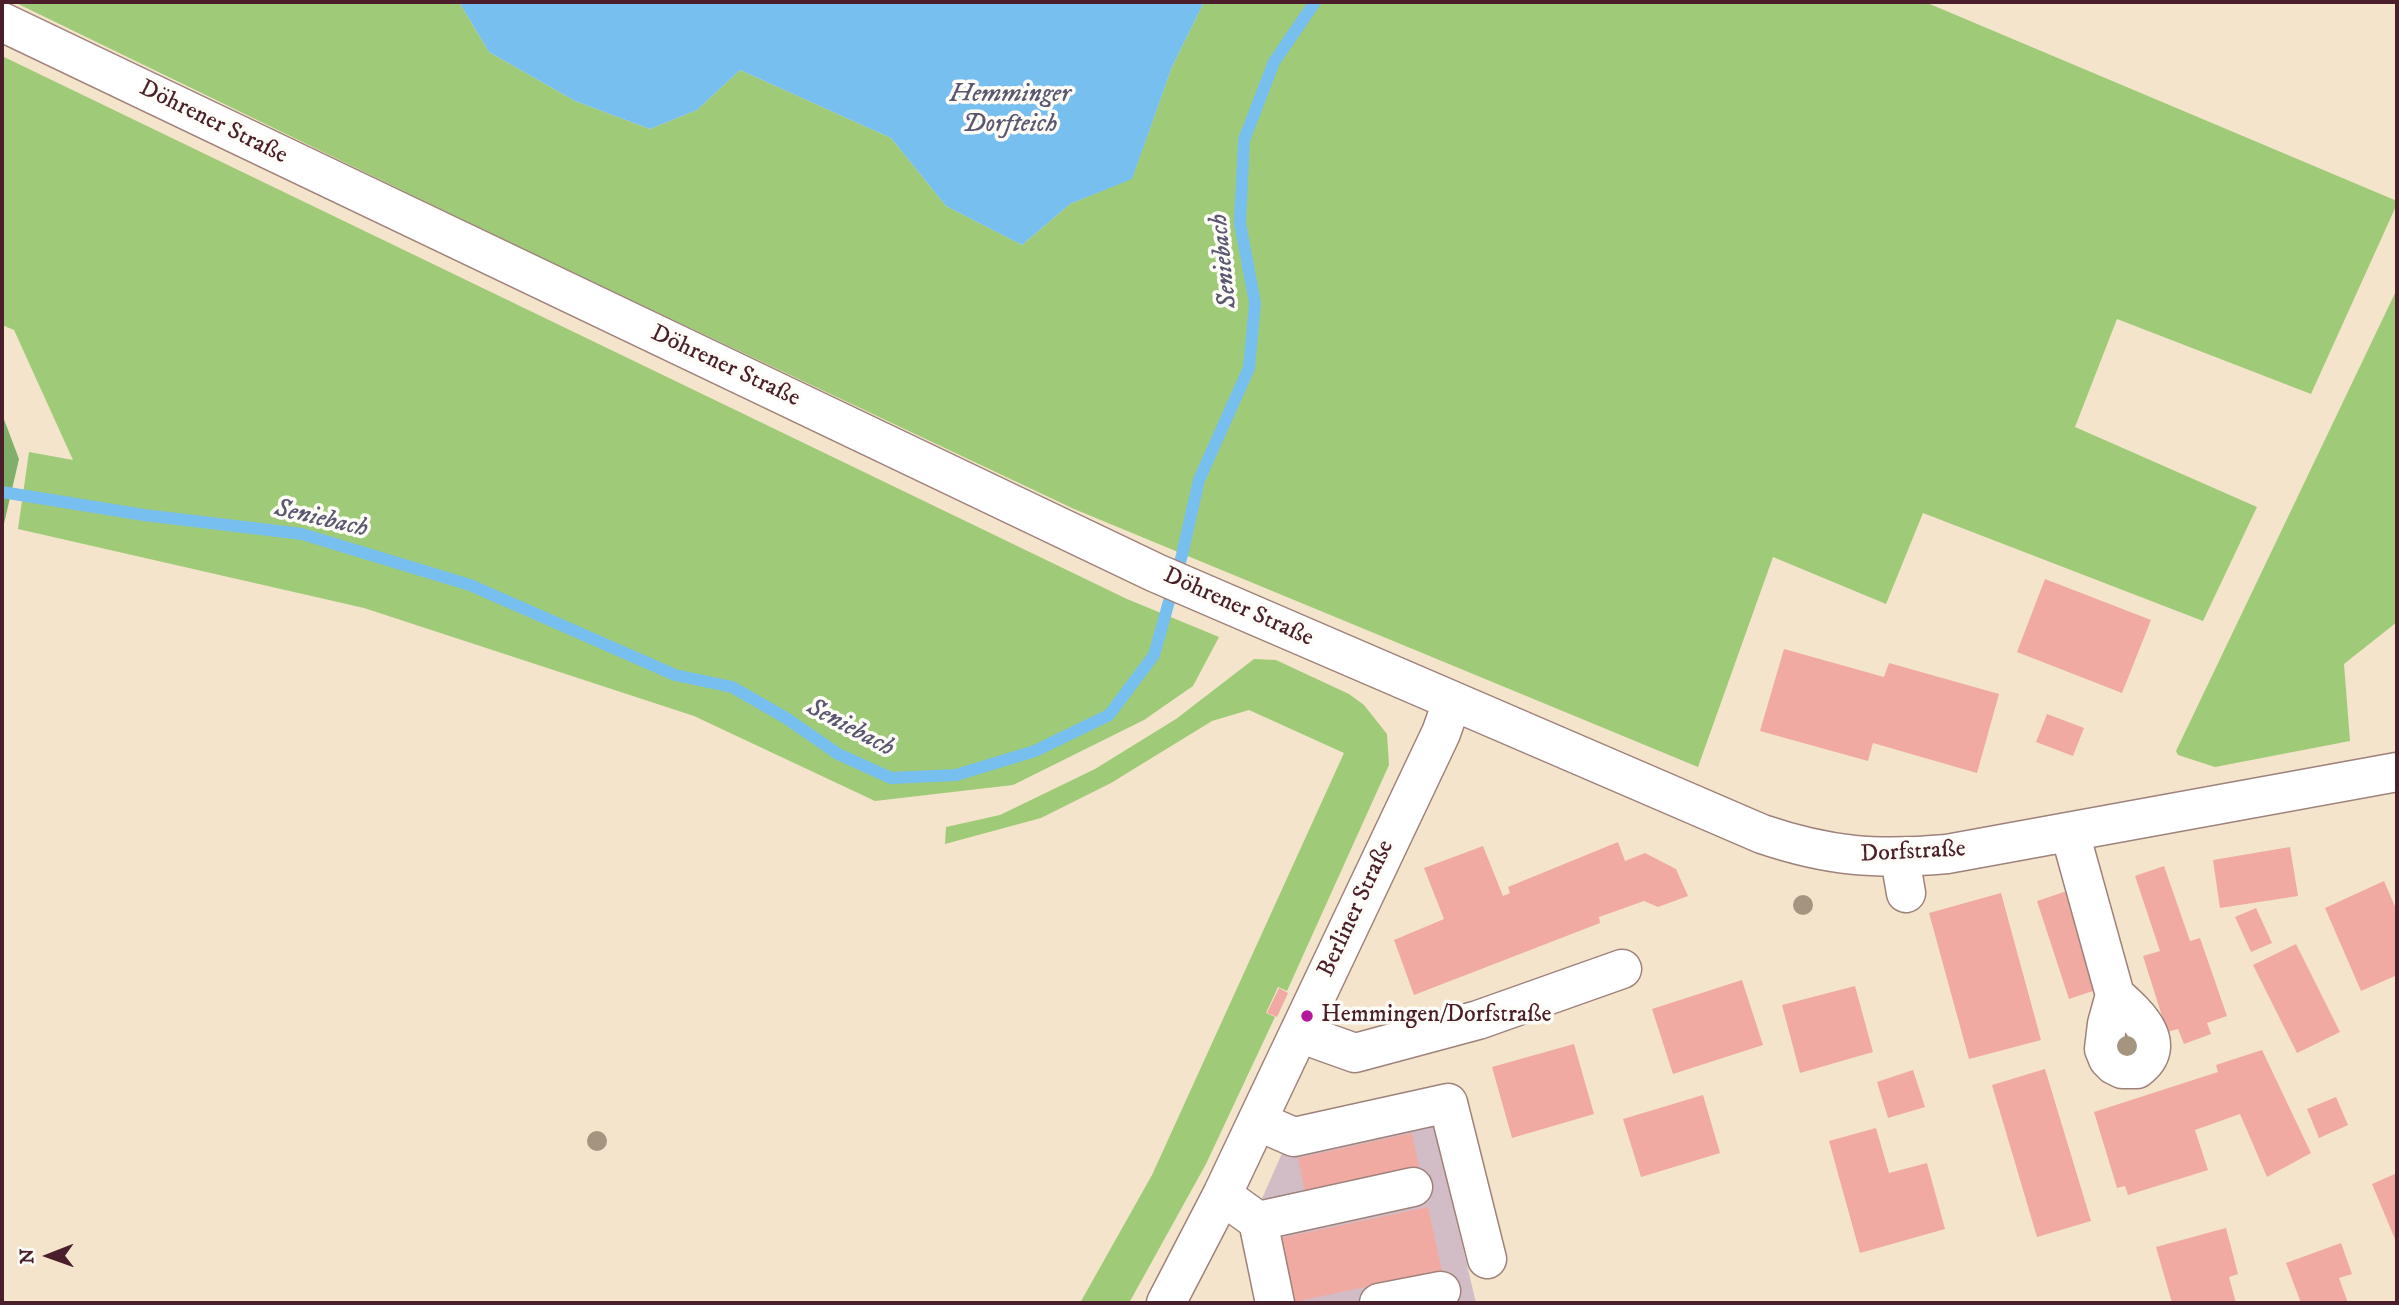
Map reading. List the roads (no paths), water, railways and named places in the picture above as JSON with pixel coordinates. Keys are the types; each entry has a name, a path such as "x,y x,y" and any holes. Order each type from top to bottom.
{"street":[{"name":"Döhrener Straße","path":"2,22 1156,573 1452,702"},
{"name":"Dorfstraße","path":"1452,702 1762,834 1822,852 1861,857 1903,876 1947,854 2397,772"},
{"name":"Berliner Straße","path":"1179,1299 1222,1195 1441,733 1452,702"},
{"path":"2070,833 2115,995"},
{"path":"1300,1033 1355,1053 1479,1020 1622,970"},
{"path":"1257,1121 1294,1137 1448,1103 1486,1259"},
{"path":"1258,1221 1413,1187"},
{"path":"1222,1195 1258,1221 1275,1303"},
{"path":"1380,1303 1441,1291"}],"water":[{"name":"Hemminger Dorfteich","path":"459,2 1204,2 1172,67 1132,179 1070,204 1022,245 946,206 891,138 740,70 697,110 650,129 575,101 489,52"}],"waterway":[{"name":"Seniebach","path":"2,492 144,515 302,534 470,585 675,675 732,687 786,718 838,754 891,778 956,775 1035,751 1109,715 1154,655 1182,555 1199,480 1249,368 1255,303 1240,223 1244,140 1274,62 1315,2"}],"place":[{"name":"Hemmingen/Dorfstraße","path":"1307,1016"}]}
